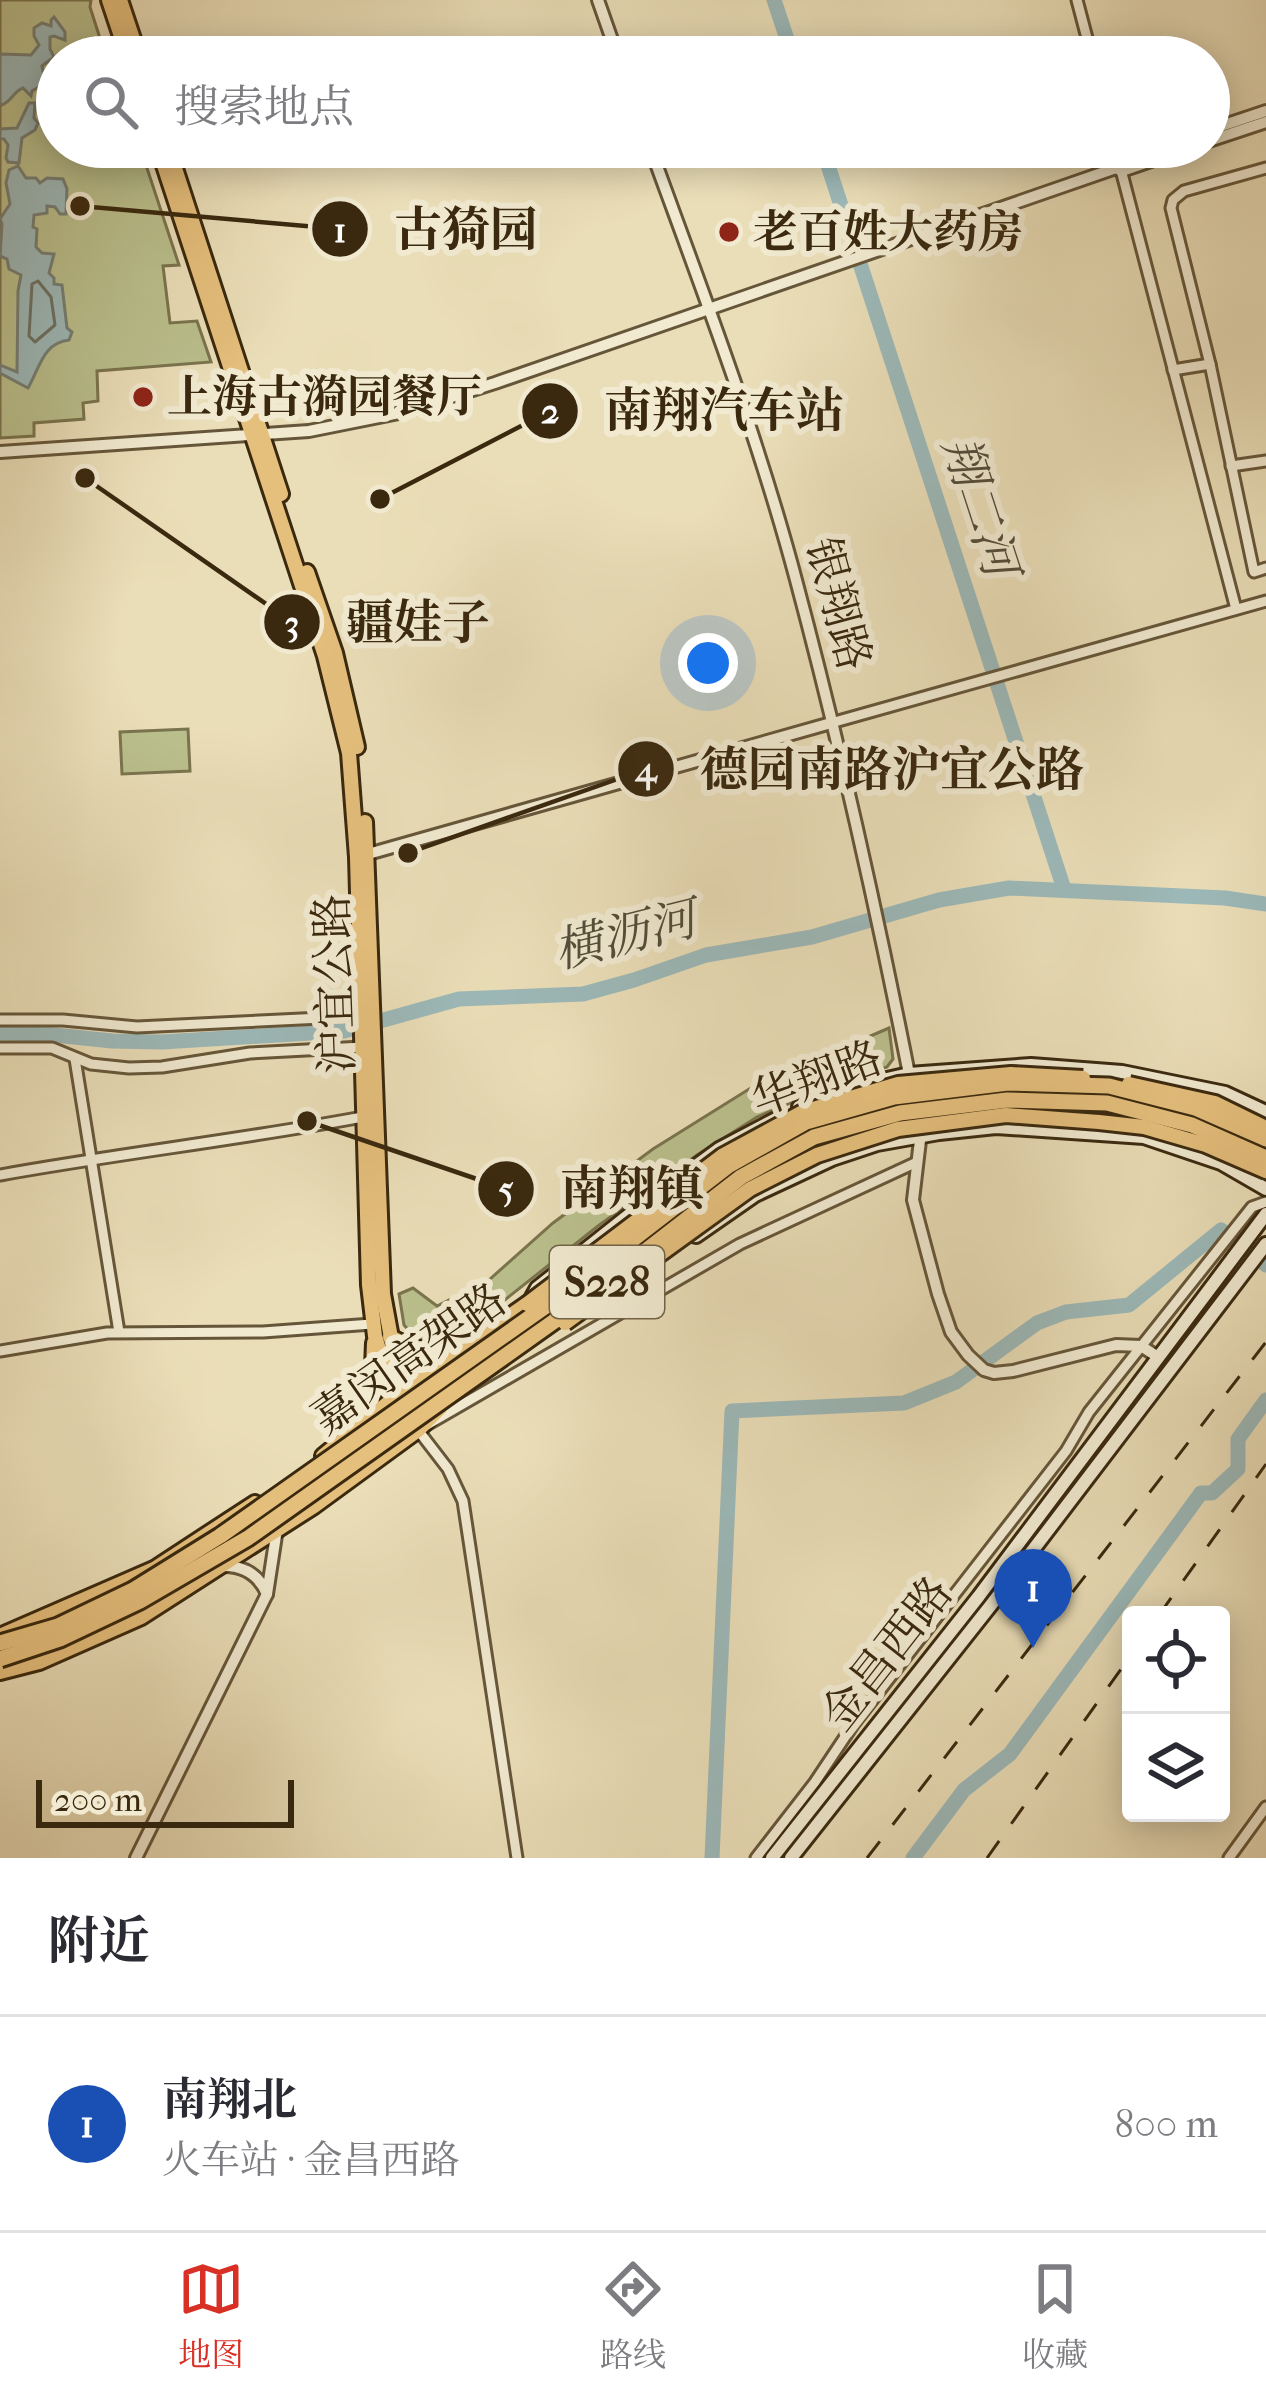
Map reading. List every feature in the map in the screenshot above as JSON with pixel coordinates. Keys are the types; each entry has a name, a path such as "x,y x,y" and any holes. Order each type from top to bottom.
{"highway":[{"name":"嘉闵高架路","path":"0,1639 58,1626 133,1590 220,1536 514,1329 728,1166 806,1122 894,1097 1008,1083 1108,1086 1196,1108 1266,1139"},
{"name":"嘉闵高架路","path":"0,1659 60,1639 140,1601 248,1538 563,1315 741,1177 814,1137 900,1113 1007,1100 1107,1103 1192,1125 1266,1158"}],"main road":[{"path":"110,0 121,36"},
{"path":"120,0 132,36"},
{"name":"沪宜公路","path":"165,168 348,700 359,766 379,1332 398,1394 418,1430"},
{"name":"沪宜公路","path":"174,168 257,435"},
{"path":"527,1304 537,1288 719,1149 799,1107 856,1086 909,1074 1031,1065 1122,1072 1225,1093 1266,1112"},
{"name":"华翔路","path":"398,1394 527,1304 722,1156 803,1112 898,1084 1011,1074 1112,1080 1215,1103 1266,1128"},
{"name":"华翔路","path":"418,1430 438,1409 750,1190 817,1154 898,1129 1006,1115 1144,1127 1206,1144 1266,1171"},
{"path":"551,1333 576,1322 755,1195 877,1144 996,1127 1144,1137 1221,1163 1266,1189"},
{"name":"金昌西路","path":"772,1858 979,1596 1266,1214"},
{"name":"金昌西路","path":"791,1858 1265,1245"},
{"path":"371,1416 379,1332 438,1354 459,1352"},
{"path":"0,1639 154,1569 306,1470 398,1394"},
{"path":"398,1394 402,1441"},
{"path":"0,1672 39,1662 141,1618 418,1430"}],"street":[{"path":"598,0 611,36"},
{"path":"1077,0 1086,36"},
{"path":"1230,123 1266,111"},
{"path":"1230,134 1266,122"},
{"name":"银翔路","path":"658,168 796,578 881,935 922,1136 913,1200 950,1332 984,1370 994,1373 1116,1345 1141,1346"},
{"path":"0,452 309,431 404,412 1116,168"},
{"path":"1119,168 1236,609"},
{"path":"1266,168 1184,190 1171,208 1254,572 1266,568"},
{"path":"1173,370 1210,364"},
{"path":"1231,466 1266,461"},
{"path":"362,856 1266,601"},
{"path":"0,1020 136,1027 322,1018 367,1010"},
{"path":"0,1048 52,1048 101,1066 144,1068 366,1041"},
{"path":"75,1059 119,1332"},
{"path":"0,1175 370,1115"},
{"path":"517,1858 463,1501 448,1469 418,1430 740,1244 917,1162"},
{"path":"756,1858 1066,1451 1089,1412 1252,1207 1266,1202"},
{"path":"0,1351 119,1332 379,1332"},
{"path":"1141,1346 1158,1357"},
{"path":"136,1858 268,1594 278,1529"},
{"path":"220,1566 237,1566 254,1574 268,1594"},
{"path":"1229,1858 1266,1807"}],"green space":[{"path":"0,0 91,0 99,36 36,36 36,168 147,168 179,265 163,266 170,323 197,321 211,362 97,371 98,401 83,403 84,419 34,423 34,436 0,438"},
{"path":"188,729 190,771 122,774 120,732"},
{"path":"889,1028 893,1059 887,1067 757,1117 598,1226 453,1341 426,1342 404,1325 399,1294 413,1288 437,1306 490,1279 553,1223 653,1149 754,1086"}],"water":[{"path":"54,17 65,36 36,40 34,28 42,23 51,26"},
{"path":"36,49 36,89 31,96 20,89 2,105 0,54 31,55"},
{"path":"29,103 35,103 35,130 22,138 19,163 8,162 8,145 0,139 0,129 17,128"},
{"path":"18,166 26,178 40,183 47,178 63,179 67,189 66,214 47,206 47,213 34,215 33,227 37,229 36,247 54,254 49,273 54,284 62,285 67,328 72,332 69,340 48,351 28,388 0,373 0,365 17,372 21,275 9,269 7,259 0,256 0,219 10,204 9,170"}],"waterway":[{"name":"翔二河","path":"774,0 786,36"},
{"name":"翔二河","path":"829,168 1064,889"},
{"name":"横沥河","path":"0,1033 162,1042 344,1031 459,999 583,994 706,955 812,937 939,900 1009,888 1266,904"},
{"path":"712,1858 732,1411 904,1403 956,1382 1037,1323 1066,1312 1129,1305 1221,1230 1266,1265"},
{"path":"913,1858 964,1790 1010,1754 1201,1493 1212,1493 1238,1469 1238,1439 1266,1400"}],"railway":[{"path":"867,1858 1266,1342"},
{"path":"1165,1606 1266,1464"},
{"path":"987,1858 1122,1668"}],"place":[{"name":"古猗园","path":"80,206"},
{"name":"老百姓大药房","path":"729,232"},
{"name":"上海古漪园餐厅","path":"143,397"},
{"name":"疆娃子","path":"85,478"},
{"name":"南翔汽车站","path":"380,499"},
{"name":"德园南路沪宜公路","path":"408,853"},
{"name":"南翔镇","path":"307,1121"},
{"name":"南翔北","path":"1033,1648"}]}
